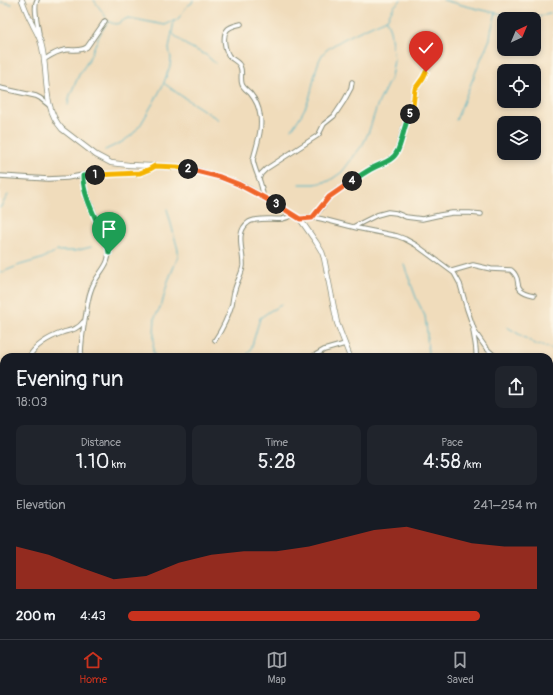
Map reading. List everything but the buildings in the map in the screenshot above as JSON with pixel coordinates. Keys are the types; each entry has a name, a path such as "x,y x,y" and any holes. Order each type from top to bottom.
{"street":[{"path":"22,0 31,22 39,36"},
{"path":"37,0 35,3 35,9 44,59 50,106 54,120 62,129 103,159 116,164 177,167 220,177 238,184 263,197 300,219 322,252 337,323 348,353"},
{"path":"44,59 63,50 83,50 87,47 105,21"},
{"path":"241,24 230,27 227,30 224,39 229,55 239,63 242,68 243,87 254,98 260,114 260,132 253,160 260,179 263,197"},
{"path":"312,218 335,192 372,168 388,161 395,155 398,150 404,127 413,106 415,89 426,72"},
{"path":"260,179 261,174 266,169 319,134 324,124 334,116 344,101 351,88 352,82"},
{"path":"0,88 36,96 50,106"},
{"path":"0,176 48,179 67,178 140,173 155,166"},
{"path":"80,353 81,340 90,290 94,280 107,262 109,253 108,246 87,196 83,176"},
{"path":"353,227 388,212 406,217 422,219 452,213 481,214"},
{"path":"215,340 225,323 230,310 233,293 242,268 241,238 245,226 249,222 255,220 281,219 294,215"},
{"path":"300,219 322,219 397,236 416,245 452,271 457,278 473,327 482,344 490,353"},
{"path":"452,271 473,265 492,269 511,270 516,276 520,289 526,293 534,295"},
{"path":"31,353 49,338 77,328 85,319"},
{"path":"473,327 476,353"},
{"path":"319,353 345,344"}],"waterway":[{"path":"94,0 106,17"},
{"path":"68,105 70,95 79,75 88,61 100,34 108,21 117,24 129,18 165,25 178,19 193,0"},
{"path":"292,129 307,103 322,55 342,40 387,19 391,11 401,0"},
{"path":"443,0 483,10 513,15 540,16 553,13"},
{"path":"0,2 12,4"},
{"path":"456,120 490,39 496,13"},
{"path":"299,184 315,184 329,181 342,172 363,144 377,106 391,77 394,60 390,30 386,19"},
{"path":"105,150 122,142 132,135 141,124 163,85 170,66 171,58 169,49 174,21"},
{"path":"173,34 186,45 206,55 215,63"},
{"path":"165,84 219,120"},
{"path":"0,208 8,195"},
{"path":"154,353 155,317 162,304 168,281 178,257 178,250 167,209"},
{"path":"0,273 41,259 57,251 75,251 91,247"},
{"path":"404,265 417,300 425,316 428,353"},
{"path":"248,353 260,318 281,305"},
{"path":"507,327 535,344 553,349"}],"route":[{"path":"109,253 108,246 87,196 83,176 140,173 155,166 177,167 199,171 220,177 251,190 300,219 312,218 335,192 372,168 388,161 395,155 398,150 404,127 413,106 415,89 426,72"}]}
